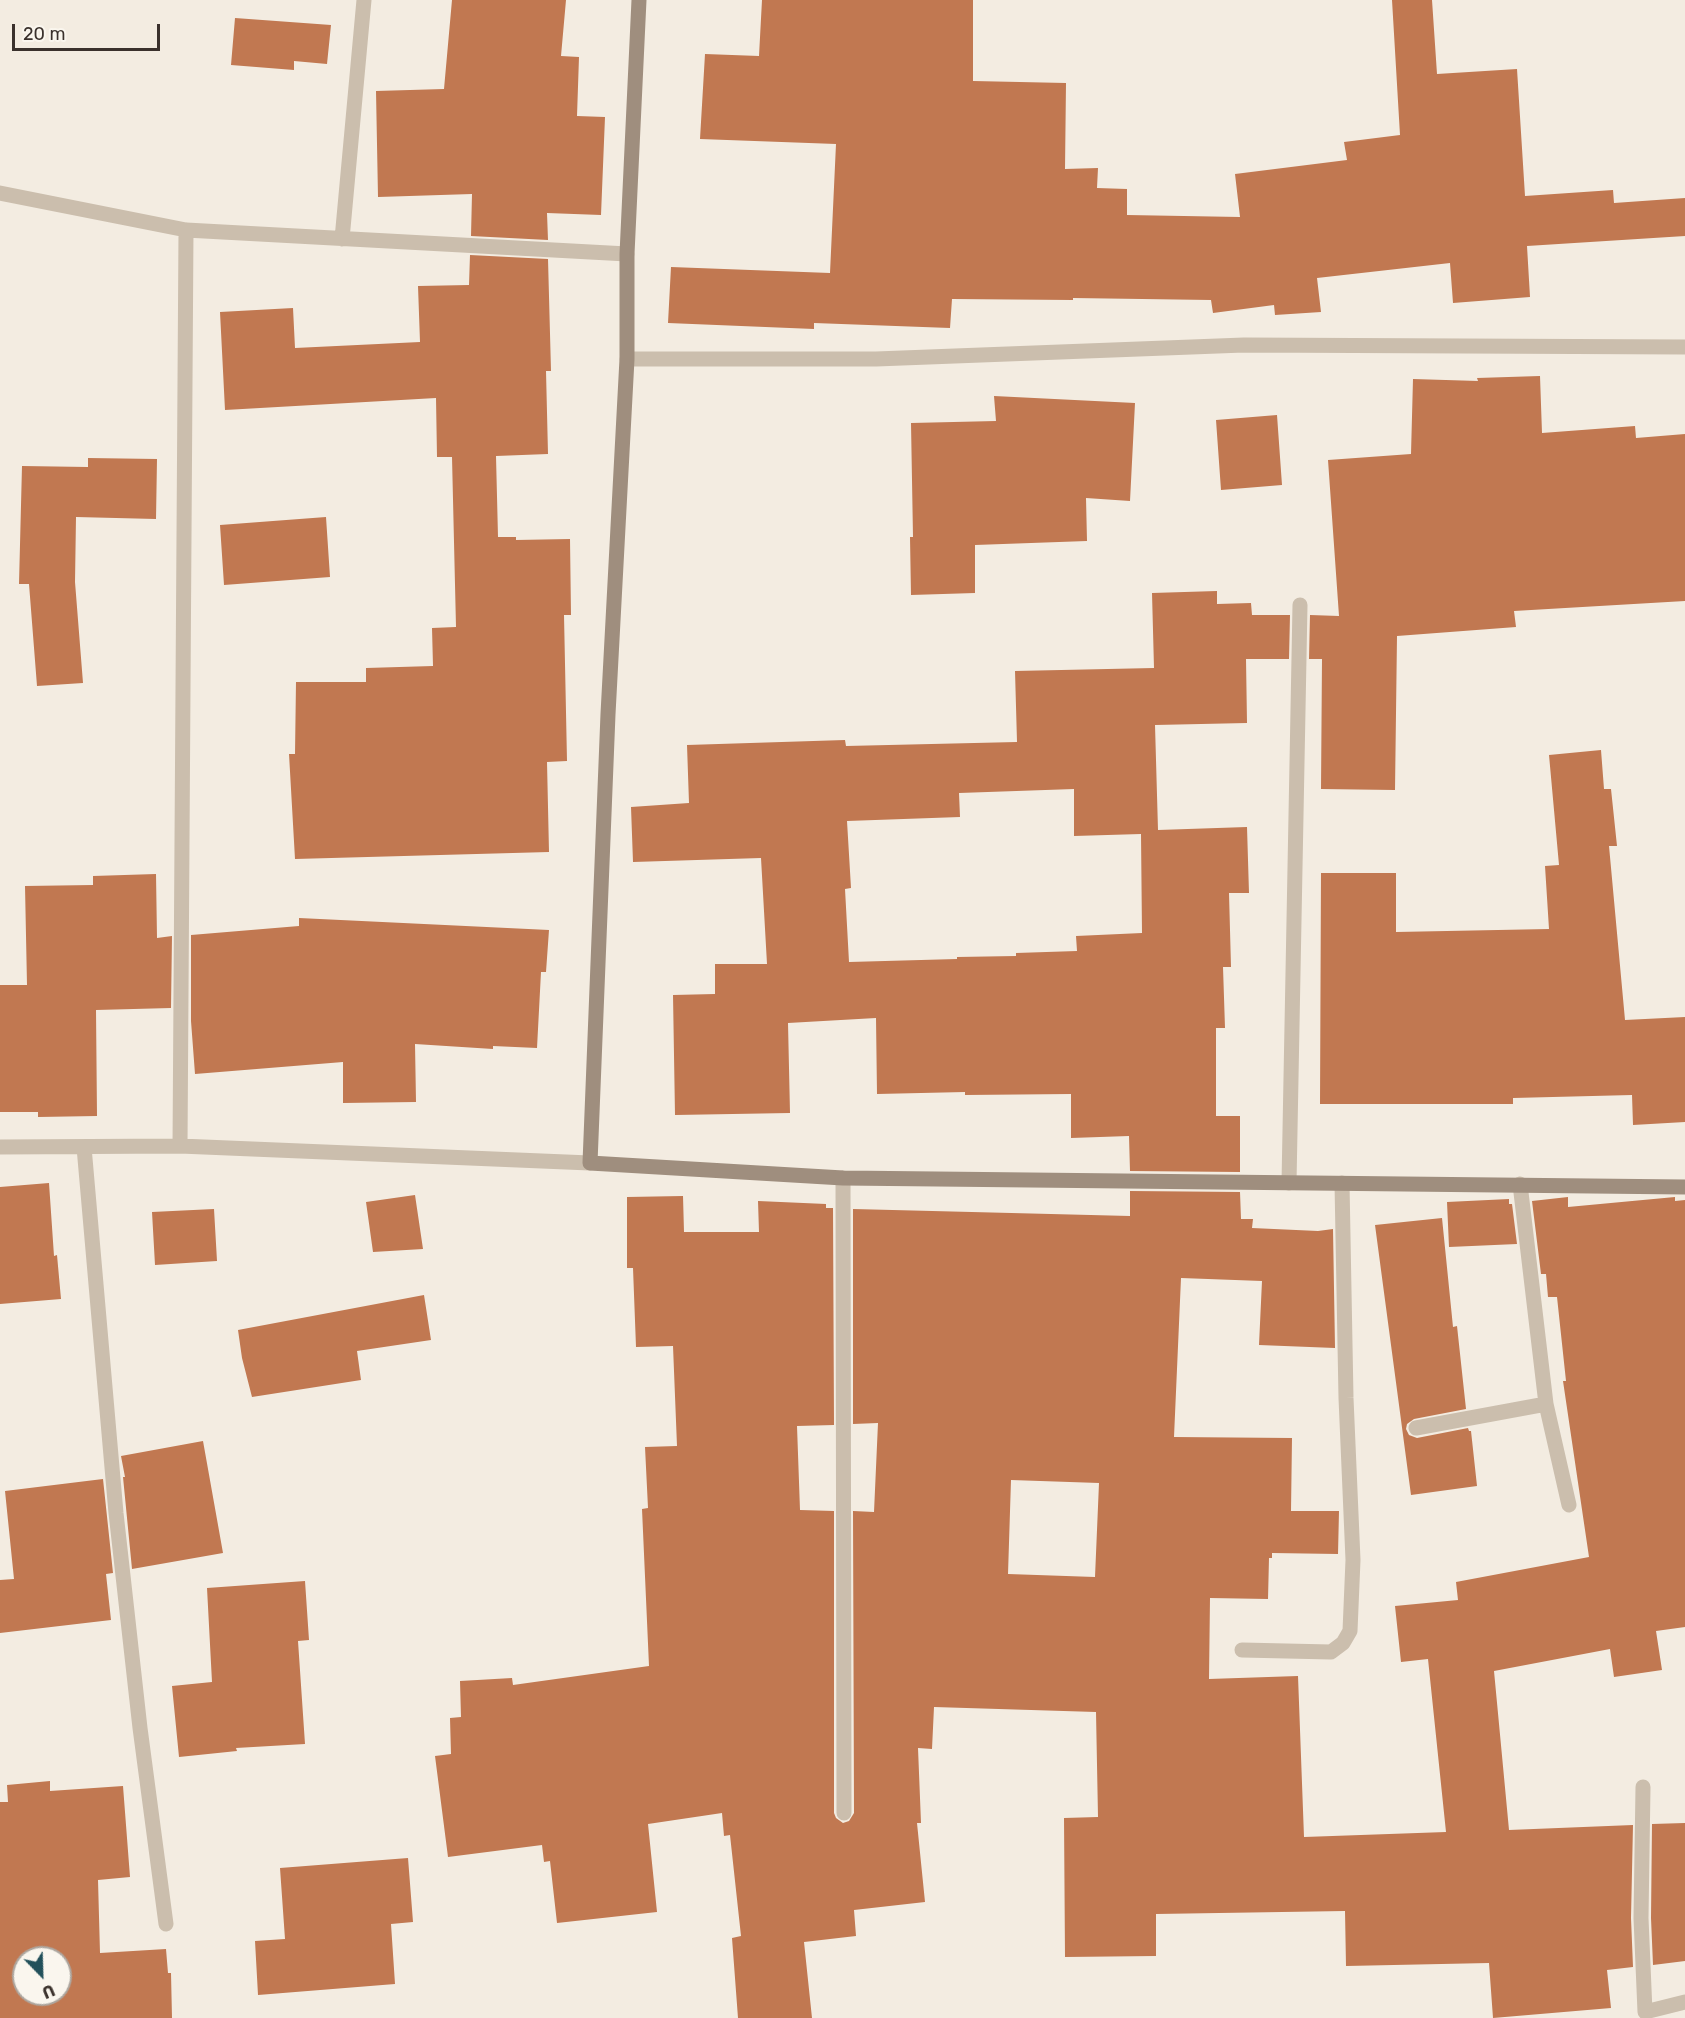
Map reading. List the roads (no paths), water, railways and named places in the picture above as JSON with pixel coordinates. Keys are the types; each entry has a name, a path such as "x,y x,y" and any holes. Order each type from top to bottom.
{"main road":[{"path":"639,0 627,254 627,358 608,714 590,1164 843,1178 1685,1187"}],"street":[{"path":"342,239 364,0"},
{"path":"0,193 186,230 627,254"},
{"path":"180,1146 186,230"},
{"path":"627,358 876,358 1244,345 1685,347"},
{"path":"1288,1183 1300,604"},
{"path":"84,1146 116,1514 140,1728 166,1924"},
{"path":"0,1147 180,1146 590,1164"},
{"path":"843,1178 844,1813"},
{"path":"1242,1650 1331,1652 1343,1643 1350,1631 1353,1560 1346,1398 1342,1183"},
{"path":"1520,1184 1546,1404 1569,1505"},
{"path":"1416,1428 1546,1404"},
{"path":"1643,1787 1641,1918 1645,2012 1685,2002"}]}
